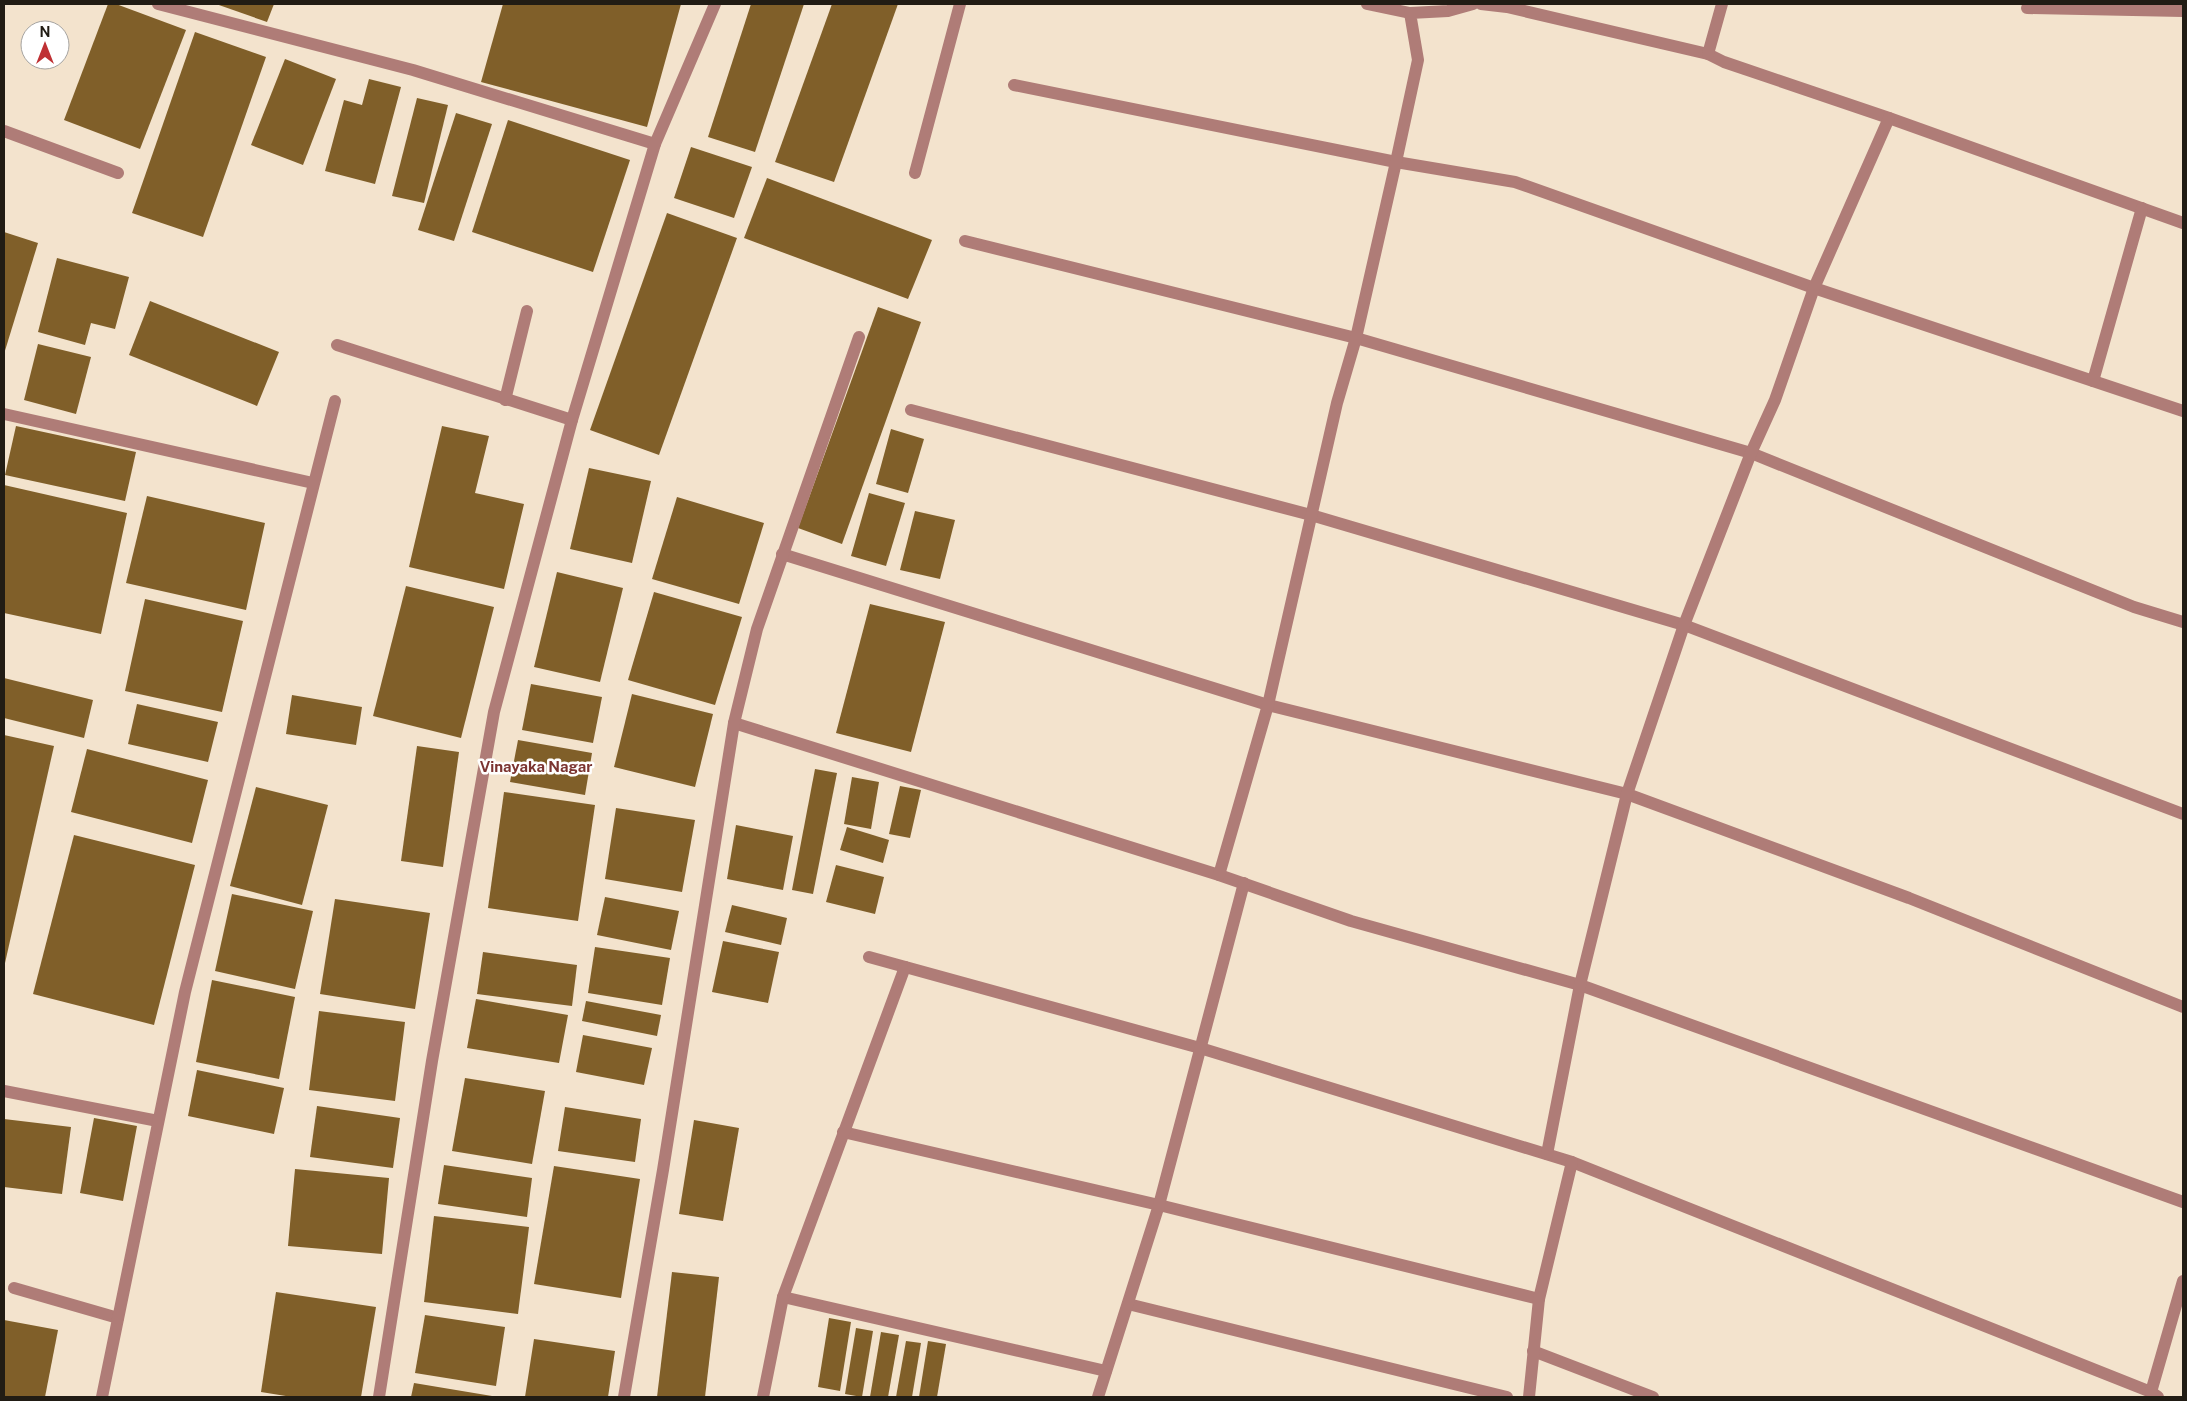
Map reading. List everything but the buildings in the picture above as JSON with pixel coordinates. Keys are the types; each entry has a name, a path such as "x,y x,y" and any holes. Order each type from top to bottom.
{"street":[{"path":"158,4 413,70 655,144"},
{"path":"380,1397 432,1061 494,712 572,420 655,144 715,4"},
{"path":"915,174 960,4"},
{"path":"1367,4 1410,13 1448,11 1474,4"},
{"path":"1482,4 1507,7 1708,54 1724,62 1889,118 2183,223"},
{"path":"1708,54 1722,4"},
{"path":"2026,8 2183,11"},
{"path":"1219,875 1268,705 1337,403 1356,338 1396,162 1418,60 1410,13"},
{"path":"1014,85 1396,162 1515,182 1814,288 2183,411"},
{"path":"1547,1154 1580,985 1627,794 1684,625 1751,453 1776,400 1814,288 1889,118"},
{"path":"4,131 118,173"},
{"path":"2093,381 2142,208"},
{"path":"965,241 1356,338 1751,453 2134,607 2183,622"},
{"path":"506,400 528,311"},
{"path":"624,1397 664,1170 734,723 756,629 859,337"},
{"path":"337,345 572,420"},
{"path":"102,1397 185,992 312,483 335,401"},
{"path":"912,410 1311,515 1684,625 2183,814"},
{"path":"4,414 312,483"},
{"path":"782,554 1268,705 1627,794 1900,895 2183,1007"},
{"path":"734,723 1219,875 1351,921 1580,985 1919,1105 2183,1202"},
{"path":"1098,1397 1159,1205 1244,884"},
{"path":"869,956 1200,1048 1572,1162 2155,1395 2183,1281"},
{"path":"763,1397 783,1297 905,966"},
{"path":"4,1091 158,1121"},
{"path":"844,1132 1159,1205 1539,1299"},
{"path":"1529,1397 1539,1299 1572,1162"},
{"path":"14,1288 118,1318"},
{"path":"783,1297 1106,1370"},
{"path":"1128,1304 1507,1397"},
{"path":"1533,1351 1653,1397"}],"district":[{"name":"Vinayaka Nagar","path":"536,767"}]}
